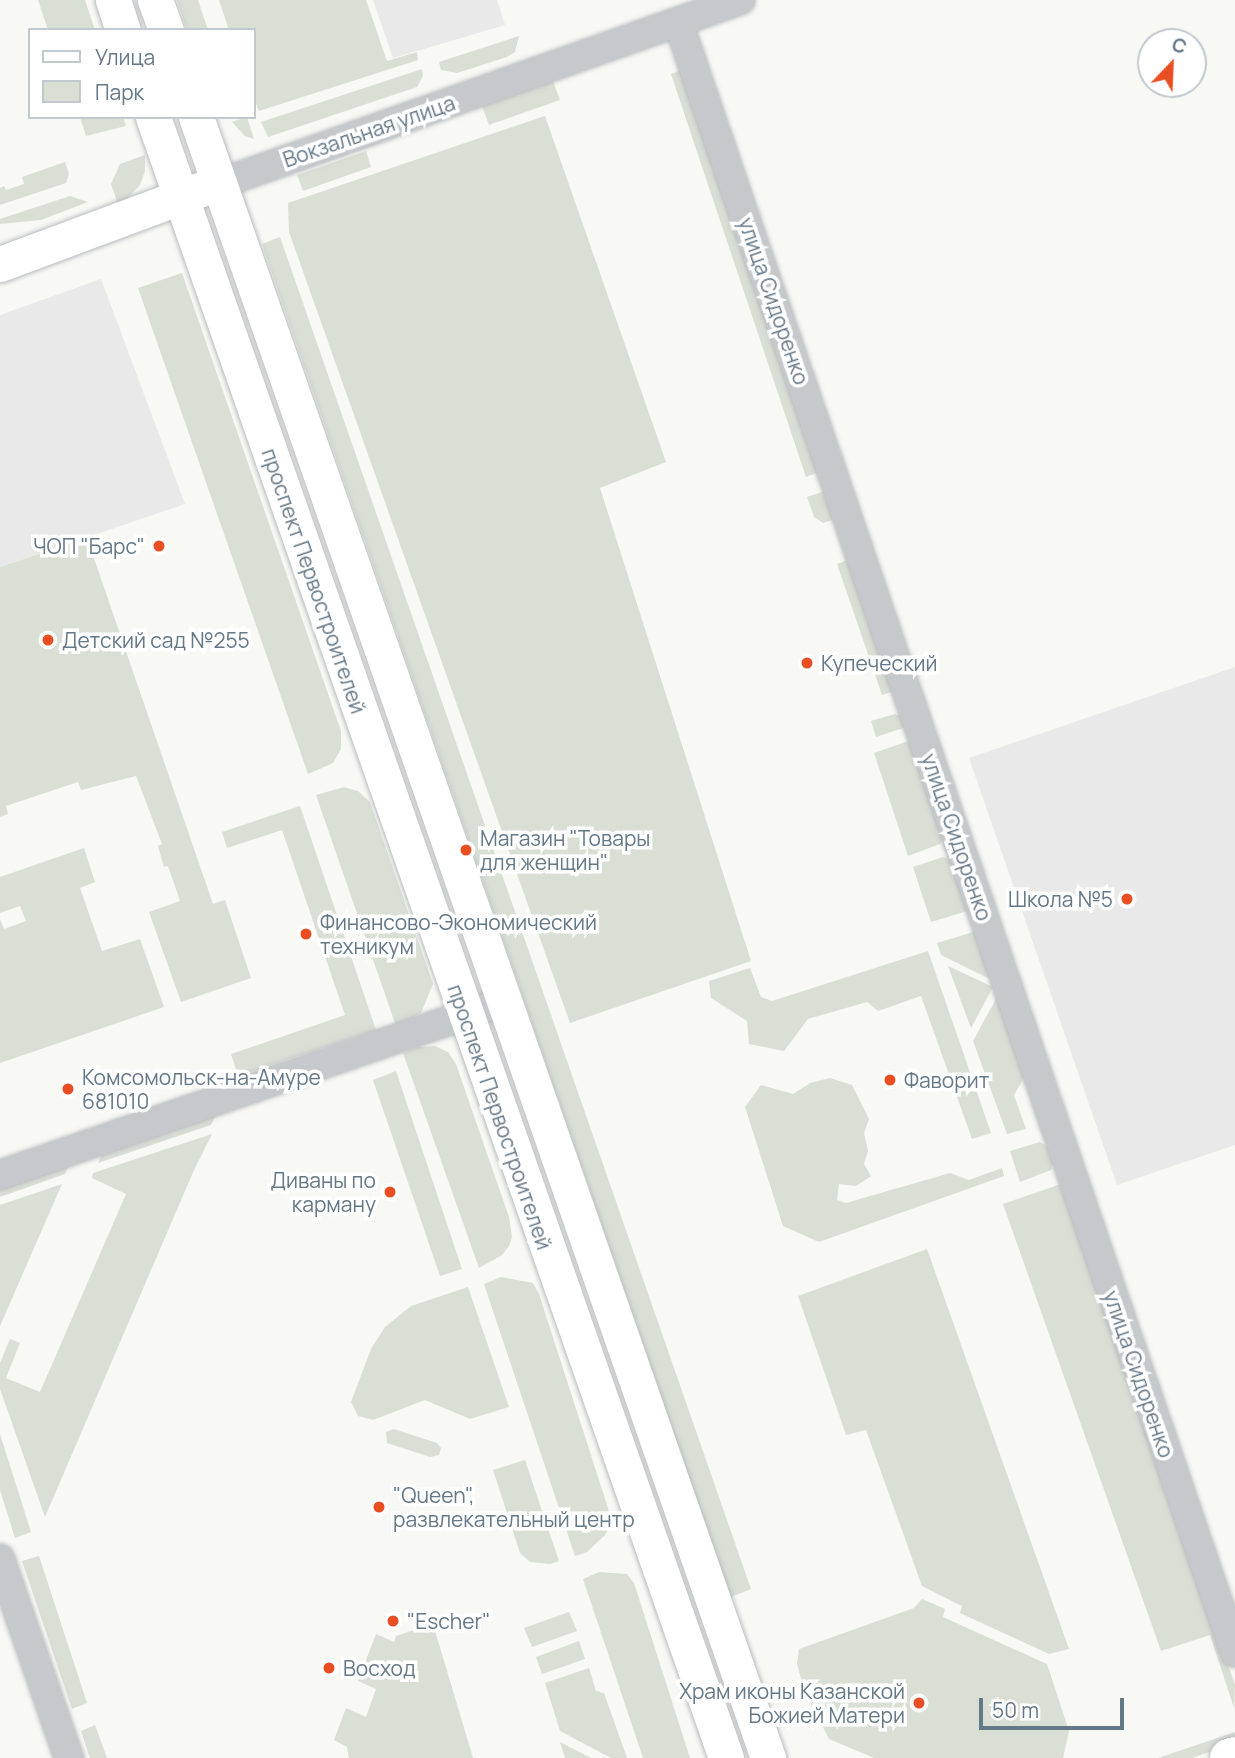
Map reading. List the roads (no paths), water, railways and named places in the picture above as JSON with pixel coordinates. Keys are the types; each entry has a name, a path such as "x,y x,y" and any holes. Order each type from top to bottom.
{"highway":[{"path":"1229,1758 1235,1756"}],"main road":[{"path":"113,0 122,28"},
{"path":"155,0 165,28"},
{"name":"проспект Первостроителей","path":"154,119 650,1548 726,1758"},
{"name":"проспект Первостроителей","path":"197,119 688,1535 768,1758"},
{"name":"Вокзальная улица","path":"0,264 219,184"},
{"path":"650,1548 688,1535"}],"street":[{"name":"Вокзальная улица","path":"219,184 740,0"},
{"name":"улица Сидоренко","path":"678,22 1235,1653"},
{"path":"0,1175 503,1002"},
{"path":"0,1559 69,1758"}],"place":[{"name":"ЧОП \"Барс\"","path":"159,546"},
{"name":"Детский сад №255","path":"48,640"},
{"name":"Купеческий","path":"807,663"},
{"name":"Магазин \"Товары для женщин\"","path":"466,850"},
{"name":"Школа №5","path":"1127,899"},
{"name":"Финансово-Экономический техникум","path":"306,934"},
{"name":"Фаворит","path":"890,1080"},
{"name":"Комсомольск-на-Амуре 681010","path":"68,1089"},
{"name":"Диваны по карману","path":"390,1192"},
{"name":"\"Queen\", развлекательный центр","path":"379,1507"},
{"name":"\"Escher\"","path":"393,1621"},
{"name":"Восход","path":"329,1668"},
{"name":"Храм иконы Казанской Божией Матери","path":"919,1703"}]}
